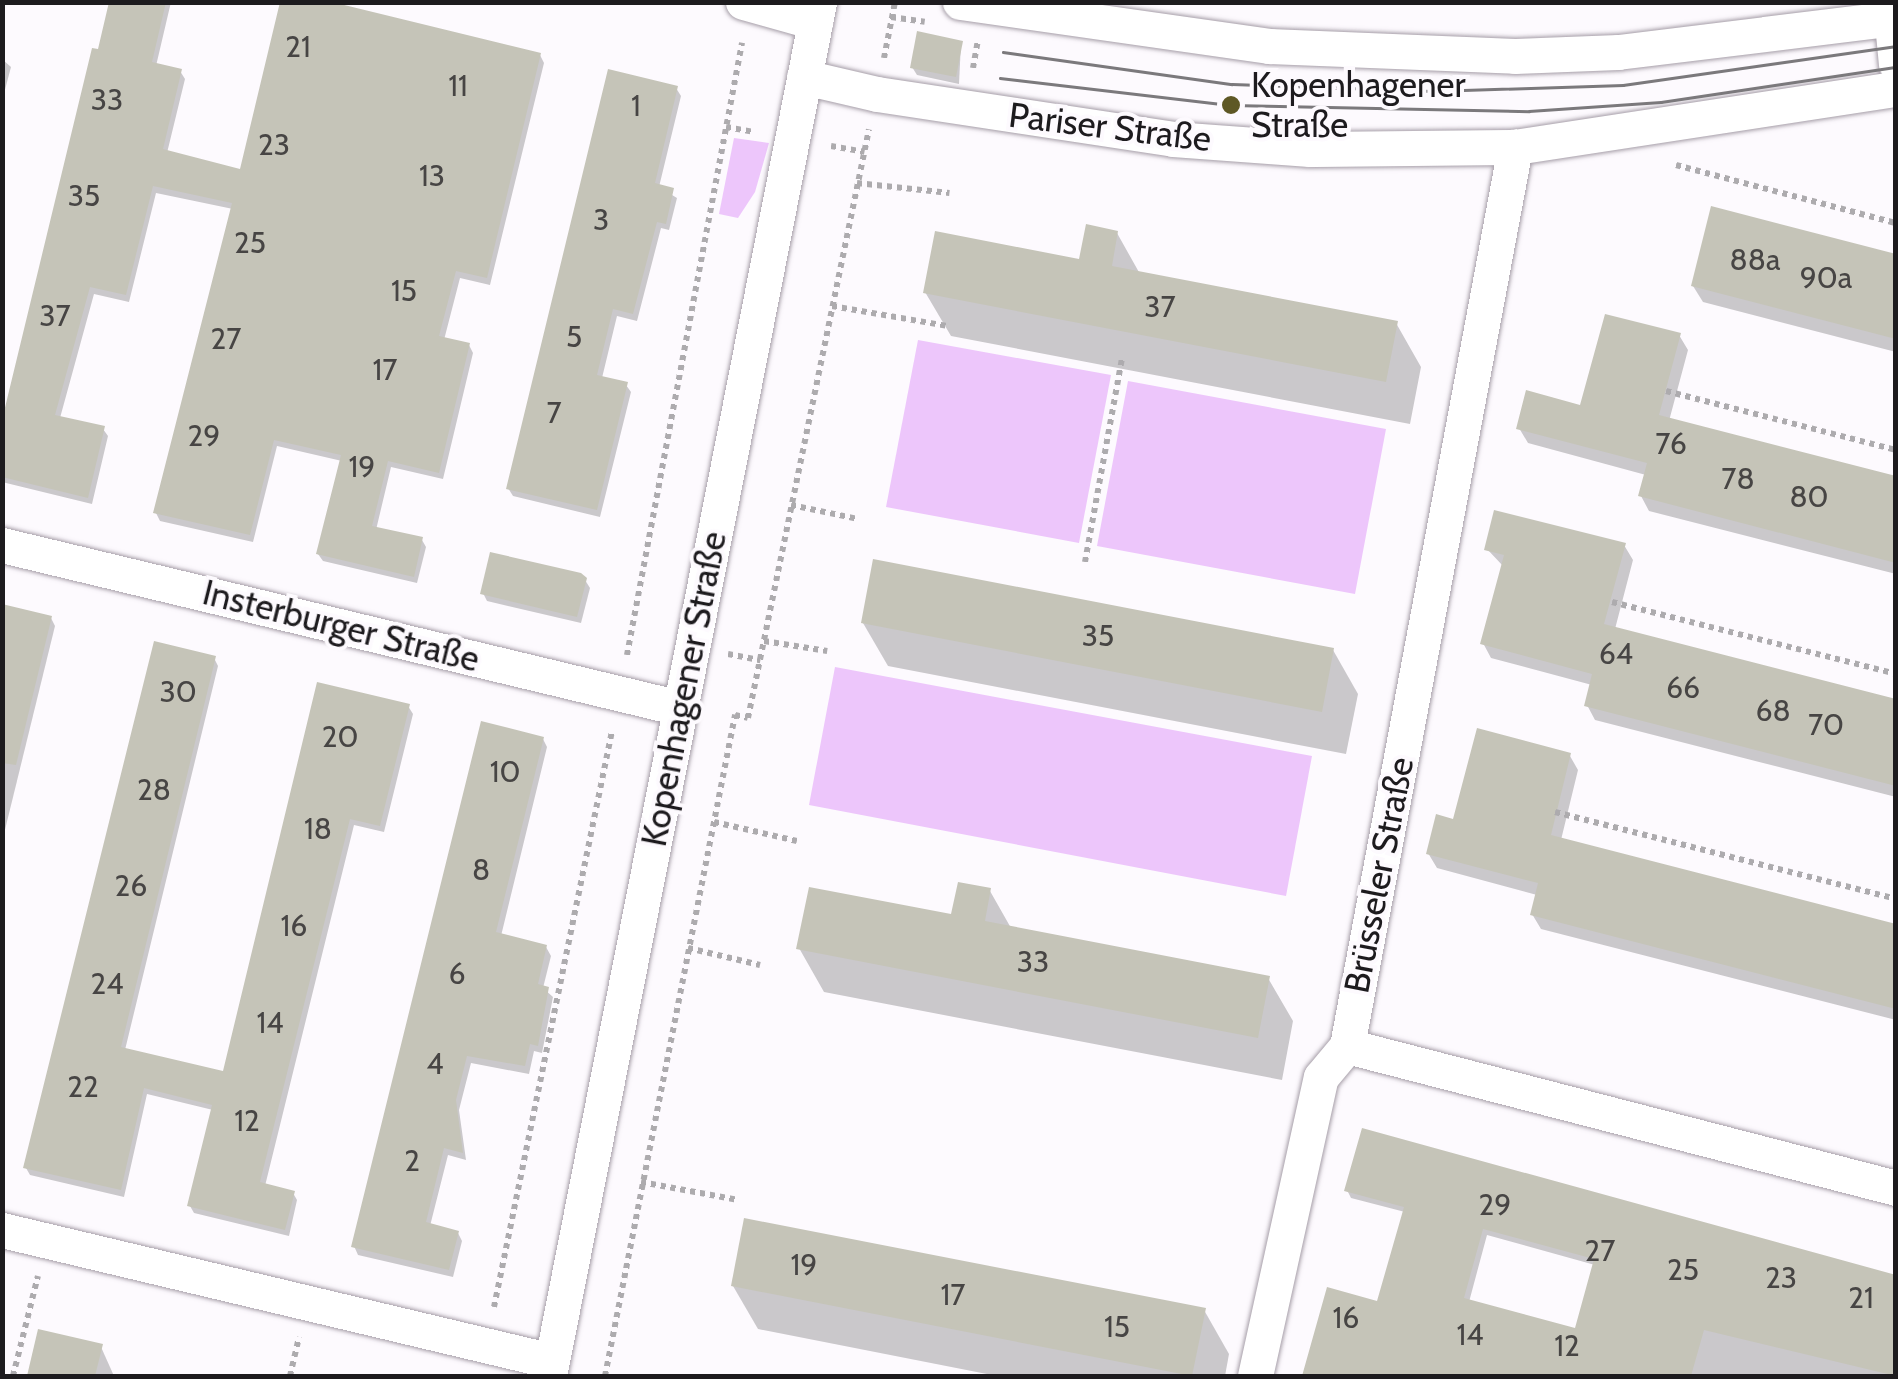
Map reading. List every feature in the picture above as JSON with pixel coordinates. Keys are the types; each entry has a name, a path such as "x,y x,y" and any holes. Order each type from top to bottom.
{"street":[{"path":"746,3 817,12"},
{"name":"Kopenhagener Straße","path":"550,1369 817,12"},
{"path":"970,16 1269,46 1515,56 1618,52 1892,13 1896,64"},
{"name":"Pariser Straße","path":"804,77 877,94 1173,139 1310,148 1515,147 1896,89"},
{"name":"Brüsseler Straße","path":"1347,1046 1515,147"},
{"name":"Insterburger Straße","path":"2,545 680,708"},
{"path":"1255,1376 1322,1077 1347,1046 1896,1188"},
{"path":"2,1230 486,1344 550,1369"}],"path":[{"path":"881,72 895,2"},
{"path":"486,1344 702,290 746,3"},
{"path":"970,16 971,74"},
{"path":"605,1376 640,1182 735,715 748,718 868,131"},
{"path":"1660,161 1896,223"},
{"path":"857,184 949,193"},
{"path":"832,306 948,326"},
{"path":"1085,562 1122,358"},
{"path":"1666,391 1896,450"},
{"path":"791,505 858,519"},
{"path":"1612,602 1896,674"},
{"path":"764,641 827,651"},
{"path":"1555,812 1896,899"},
{"path":"714,822 797,841"},
{"path":"688,948 760,965"},
{"path":"640,1182 738,1200"},
{"path":"13,1376 47,1240"}],"shaded area":[{"path":"734,138 769,143 755,192 738,218 719,214"},
{"path":"918,340 1111,375 1079,543 886,507"},
{"path":"1128,381 1386,429 1355,594 1097,546"},
{"path":"835,667 1312,756 1286,896 809,805"}],"building":[{"path":"109,2 166,2 152,62 182,69 163,149 240,169 280,2 332,2 541,53 487,278 456,271 439,336 470,343 439,473 388,461 372,526 423,537 414,577 316,554 341,455 274,440 250,535 153,513 232,203 153,186 126,295 90,287 55,415 105,426 88,498 2,477 2,420 92,48 98,49"},
{"path":"917,31 963,41 956,77 910,68"},
{"path":"608,69 678,86 655,183 674,188 666,224 657,222 633,314 613,309 597,375 628,382 597,510 506,489"},
{"path":"1711,206 1896,254 1896,339 1691,286"},
{"path":"1086,224 1118,231 1112,266 1398,321 1386,382 923,293 935,231 1079,259"},
{"path":"1605,314 1681,333 1659,415 1896,476 1896,563 1638,496 1647,463 1516,429 1526,390 1580,405"},
{"path":"1494,510 1626,543 1604,624 1896,699 1896,786 1584,706 1592,674 1480,644 1504,555 1484,550"},
{"path":"490,552 581,573 587,578 577,617 480,594"},
{"path":"873,559 1334,648 1322,712 861,623"},
{"path":"2,604 52,616 16,765 2,763"},
{"path":"154,641 216,656 121,1047 223,1071 317,682 410,704 380,826 350,819 260,1182 295,1191 285,1230 187,1206 212,1105 144,1088 121,1190 23,1168"},
{"path":"481,721 544,737 496,932 547,945 538,984 549,987 538,1046 530,1044 525,1066 467,1056 456,1100 463,1153 444,1148 426,1222 459,1231 449,1270 351,1247"},
{"path":"1477,728 1571,753 1551,835 1896,924 1896,1009 1530,915 1538,883 1426,854 1436,814 1453,819"},
{"path":"958,882 991,888 985,921 1270,976 1258,1038 796,949 809,887 951,914"},
{"path":"1362,1128 1896,1275 1896,1376 1704,1330 1691,1376 1302,1376 1327,1287 1377,1301 1404,1207 1344,1191","holes":["1483,1229 1594,1259 1575,1328 1464,1298"]},
{"path":"744,1218 1206,1308 1192,1376 731,1286"},
{"path":"38,1329 103,1344 95,1376 27,1376"}],"tram line":[{"path":"1003,52 1232,84 1433,91 1623,85 1896,46"},
{"path":"1000,78 1231,105 1529,111 1661,102 1896,67"}],"place":[{"name":"Kopenhagener Straße","path":"1231,105"}]}
